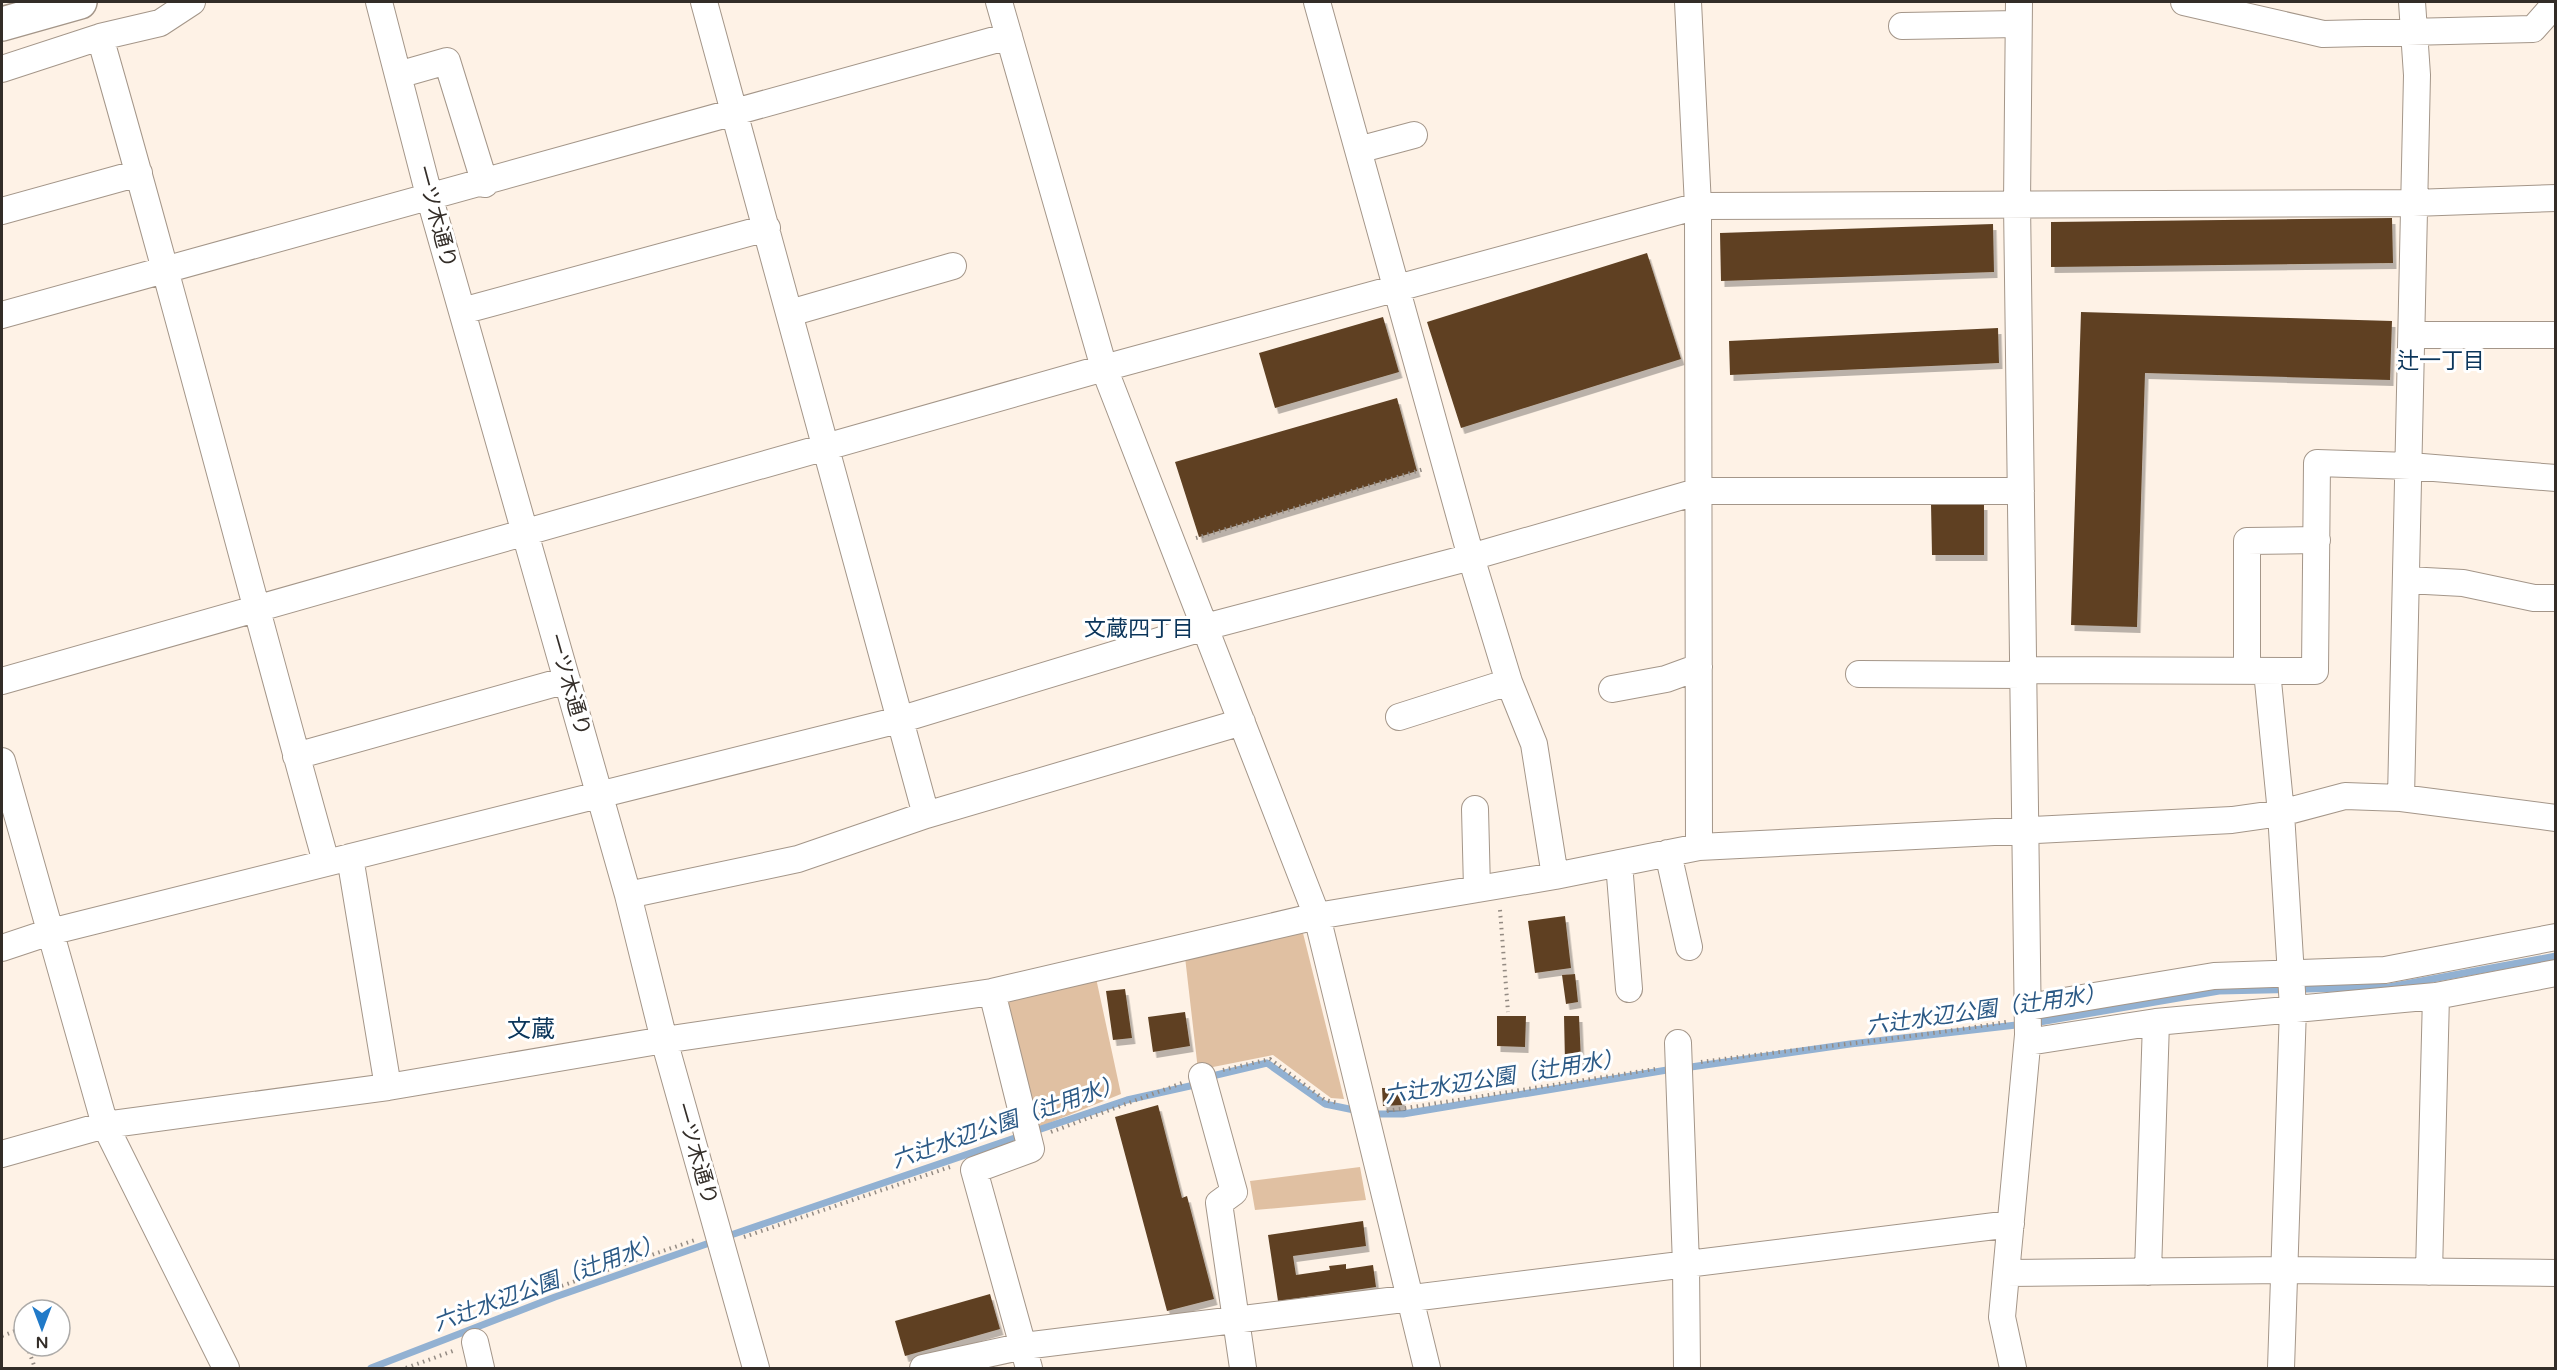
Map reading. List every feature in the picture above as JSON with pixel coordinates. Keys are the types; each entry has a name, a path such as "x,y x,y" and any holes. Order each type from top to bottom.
{"highway":[{"path":"2,24 80,2"}],"street":[{"path":"2,69 100,37 160,23 192,2"},
{"name":"一ツ木通り","path":"379,2 430,199 600,793 664,1040 756,1368"},
{"path":"704,2 926,815"},
{"path":"999,2 1104,368 1317,916 1427,1368"},
{"path":"1317,2 1471,557 1509,682 1534,744 1555,876"},
{"path":"1688,2 1698,206 1699,847"},
{"path":"2184,2 2217,5 2323,34 2533,29 2556,3"},
{"path":"2401,798 2417,75 2412,2"},
{"path":"1902,26 2019,13 2017,203 2028,1025 2002,1317 2013,1368"},
{"path":"2,315 430,199 1009,36"},
{"path":"100,37 166,269 296,756 338,860 387,1087"},
{"path":"398,75 447,61 484,184"},
{"path":"1358,150 1414,135"},
{"path":"2,211 139,173"},
{"path":"2,681 524,532 826,449 1104,368 1698,206 2413,203 2556,198"},
{"path":"462,310 767,228"},
{"path":"790,313 953,266"},
{"path":"2412,335 2556,335"},
{"path":"1858,674 2315,671 2317,463 2410,466 2556,478"},
{"path":"2,948 50,932 899,720 1205,627 1471,557 1700,491 2021,491"},
{"path":"2281,1368 2292,989 2281,813 2257,671 2247,541 2317,540"},
{"path":"2407,580 2463,583 2534,598 2556,598"},
{"path":"1612,689 1666,679 1699,667"},
{"path":"296,756 567,680"},
{"path":"1399,717 1509,682"},
{"path":"628,895 798,859 926,815 1242,722"},
{"path":"2,761 105,1125 226,1368"},
{"path":"2,1154 105,1125 387,1087 664,1040 992,992 1317,916 1555,876 1699,847 2160,826 2281,813 2345,796 2401,798 2556,818"},
{"path":"1475,809 1487,887"},
{"path":"1668,853 1689,946"},
{"path":"1619,863 1629,989"},
{"path":"2028,1025 2156,1022 2292,989 2556,938"},
{"path":"2028,1025 2214,976 2292,989 2436,996 2556,973"},
{"path":"992,992 1031,1149 974,1170 1027,1357"},
{"path":"2429,1272 2436,996"},
{"path":"2148,1272 2156,1022"},
{"path":"1678,1043 1686,1265 1687,1368"},
{"path":"1202,1076 1234,1192 1219,1203 1243,1368"},
{"path":"923,1368 1027,1357 1236,1321 2011,1224"},
{"path":"2006,1273 2285,1270 2556,1273"},
{"path":"476,1342 482,1368"}],"path":[{"path":"1172,545 1445,463"},
{"path":"1487,887 1508,1012"},
{"path":"1202,1076 1270,1059 1325,1100"},
{"path":"406,1368 476,1342 470,1316 718,1232"}],"shaded area":[{"path":"1302,929 1344,1099 1331,1098 1273,1055 1198,1070 1185,957"},
{"path":"1096,978 1121,1094 1027,1132 1001,1002"},
{"path":"1360,1167 1366,1200 1255,1210 1250,1181"}],"building":[{"path":"2392,218 2393,263 2051,267 2051,222"},
{"path":"1993,224 1994,272 1721,281 1720,233"},
{"path":"1647,253 1681,359 1461,428 1427,322"},
{"path":"2081,312 2392,321 2390,380 2145,373 2137,627 2071,625"},
{"path":"1383,317 1399,372 1275,408 1259,353"},
{"path":"1998,328 1999,363 1730,375 1729,341"},
{"path":"1397,398 1417,471 1199,537 1175,462"},
{"path":"1931,504 1984,504 1984,555 1932,555"},
{"path":"1565,916 1571,968 1535,973 1528,921"},
{"path":"1575,974 1578,1002 1566,1004 1562,975"},
{"path":"1125,989 1132,1038 1113,1040 1106,991"},
{"path":"1185,1012 1190,1046 1153,1052 1148,1017"},
{"path":"1497,1016 1526,1016 1525,1047 1497,1046"},
{"path":"1564,1016 1579,1016 1581,1061 1565,1062"},
{"path":"1382,1088 1401,1088 1402,1105 1383,1106"},
{"path":"1158,1105 1182,1198 1187,1196 1214,1299 1167,1311 1115,1117"},
{"path":"1363,1221 1366,1246 1293,1256 1296,1275 1330,1270 1329,1266 1346,1264 1346,1269 1373,1265 1376,1287 1278,1301 1268,1235"},
{"path":"990,1294 1000,1329 905,1356 895,1321"}],"waterway":[{"name":"六辻水辺公園（辻用水）","path":"1684,1068 1850,1044 2034,1023 2219,991 2389,987 2556,956"},
{"name":"六辻水辺公園（辻用水）","path":"1032,1132 1127,1100 1190,1086 1208,1077 1267,1063 1325,1104 1359,1111"},
{"name":"六辻水辺公園（辻用水）","path":"1370,1114 1403,1114 1673,1069"},
{"name":"六辻水辺公園（辻用水）","path":"725,1237 1021,1136"},
{"name":"六辻水辺公園（辻用水）","path":"371,1368 555,1297 715,1241"}],"district":[{"name":"辻一丁目","path":"2441,361"},
{"name":"文蔵四丁目","path":"1139,629"},
{"name":"文蔵","path":"531,1029"}]}
